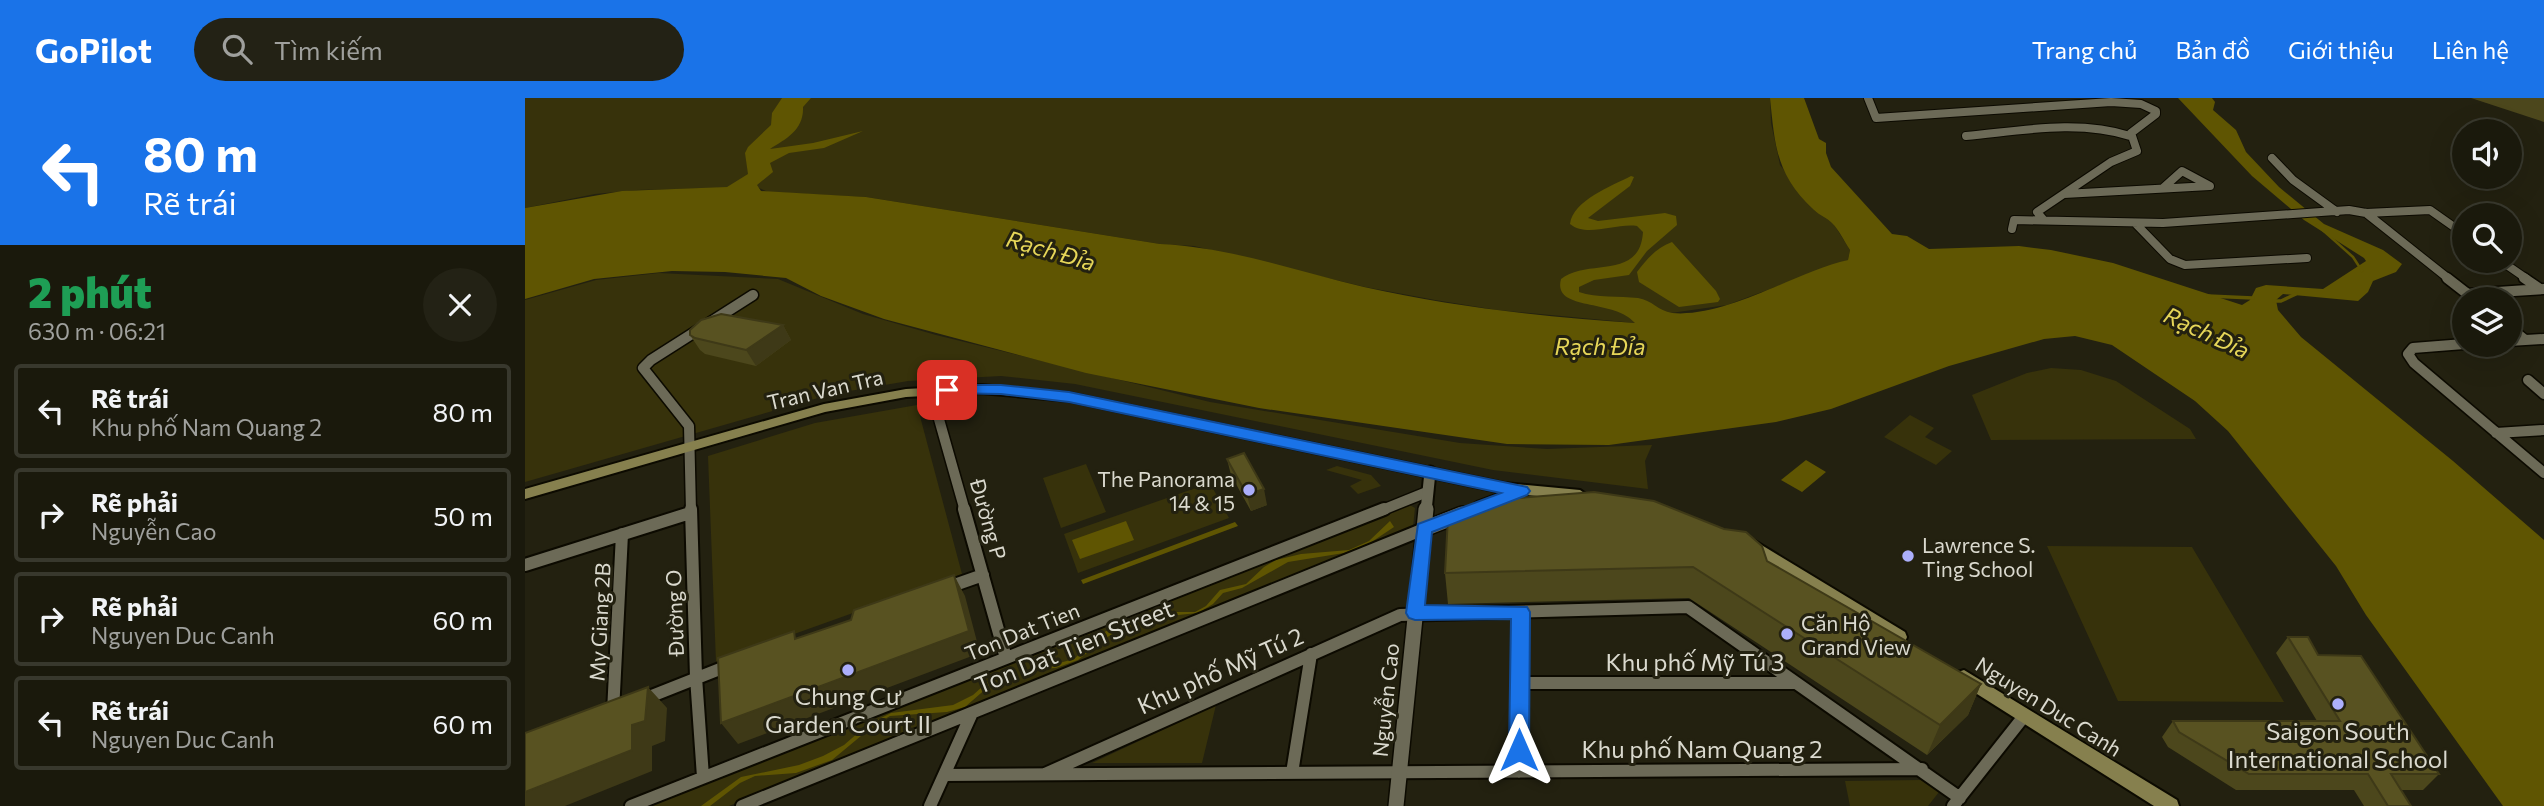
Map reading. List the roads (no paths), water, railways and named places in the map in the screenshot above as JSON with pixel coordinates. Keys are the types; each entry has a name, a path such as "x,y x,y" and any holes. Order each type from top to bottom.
{"main road":[{"name":"Tran Van Tra","path":"525,494 824,408 931,391 1001,389 1052,394 1430,472"},
{"path":"1430,472 1522,491 1594,496"},
{"path":"1733,535 1913,646"},
{"name":"Nguyen Duc Canh","path":"1948,667 2170,806"}],"street":[{"path":"1868,98 1876,118 2111,102 2150,107"},
{"path":"2130,136 2156,114 2141,98"},
{"path":"1966,136 2088,128 2116,130 2130,136 2137,151 2111,162 2037,212 2043,219"},
{"path":"2272,158 2293,180 2337,212"},
{"path":"2064,194 2210,186 2182,171 2163,188"},
{"path":"2012,229 2014,220 2136,224 2337,212 2430,210 2452,226"},
{"path":"2366,213 2458,287"},
{"path":"2136,224 2170,258 2185,265 2307,258"},
{"path":"2519,273 2542,289"},
{"path":"2522,291 2542,289"},
{"name":"Đường O","path":"703,778 696,677 688,426 644,371 644,366 754,295"},
{"path":"2522,340 2544,338"},
{"path":"2452,345 2413,348 2408,354 2414,363 2544,474"},
{"path":"2528,380 2544,394"},
{"name":"Đường P","path":"931,391 1006,658"},
{"path":"2496,433 2544,430"},
{"name":"Nguyễn Cao","path":"1396,806 1430,472"},
{"path":"1424,529 1522,491"},
{"name":"Ton Dat Tien","path":"631,806 1427,492"},
{"path":"525,565 690,513"},
{"name":"Ton Dat Tien Street","path":"742,806 1424,529"},
{"name":"My Giang 2B","path":"622,534 619,709 696,677"},
{"path":"930,593 983,575"},
{"path":"1415,613 1688,607 1794,683"},
{"path":"1519,772 1520,612"},
{"name":"Khu phố Mỹ Tú 2","path":"1045,774 1311,653 1399,615 1415,613"},
{"path":"1292,773 1311,653"},
{"path":"696,677 748,659"},
{"name":"Khu phố Mỹ Tú 3","path":"1520,683 1794,683 1922,769 1957,802"},
{"path":"930,806 972,713"},
{"path":"1957,802 2025,715"},
{"name":"Khu phố Nam Quang 2","path":"1399,772 1922,769"},
{"name":"Khu phố Mỹ Tú 2","path":"944,775 1399,772"}],"water":[{"name":"Rạch Đỉa","path":"782,98 811,98 803,107 801,122 797,128 770,149 813,143 863,131 824,148 789,153 770,163 773,172 757,185 761,191 866,197 1212,250 1364,287 1465,306 1635,323 1613,310 1575,301 1561,289 1561,279 1572,273 1623,263 1633,257 1640,247 1643,232 1637,226 1585,230 1570,224 1573,215 1586,201 1631,176 1634,177 1630,186 1588,218 1598,221 1665,213 1676,216 1677,225 1647,251 1629,275 1594,280 1579,287 1579,292 1638,298 1667,312 1693,313 1738,302 1848,260 1850,250 1837,229 1801,197 1785,172 1776,145 1770,98 1804,98 1819,139 1826,143 1831,167 1892,234 1907,236 1929,249 2019,246 2051,250 2113,263 2242,305 2250,300 2256,288 2266,285 2323,289 2366,261 2304,220 2252,176 2178,98 2212,98 2215,102 2213,110 2236,130 2246,152 2279,187 2324,224 2383,250 2402,264 2396,272 2373,281 2368,292 2358,301 2283,294 2276,300 2278,310 2301,337 2453,461 2544,540 2544,806 2503,806 2366,615 2336,566 2228,431 2195,401 2112,345 2075,336 2044,339 1949,366 1831,409 1776,422 1609,445 1507,444 1259,408 1086,373 884,319 821,296 786,278 725,272 672,271 594,279 525,299 525,208 622,191 727,187 748,174 745,153 771,125 772,113"},
{"path":"1672,242 1716,291 1720,299 1718,302 1679,307 1639,282 1637,272 1644,263"},
{"path":"1806,460 1826,472 1802,492 1781,480"},
{"path":"1126,521 1134,540 1080,559 1072,540"},
{"path":"1390,521 1394,527 1370,543 1344,553 1288,562 1242,588 1223,593 1213,604 1198,613 1158,617 1140,622 1109,636 1078,660 1056,668 1037,669 1074,659 1101,634 1130,618 1155,612 1195,612 1206,606 1220,590 1246,584 1276,560 1301,554 1349,550 1369,541"},
{"path":"1235,522 1238,526 1083,584 1081,580"},
{"path":"992,678 996,680 965,707 947,712 890,716 873,726 832,760 796,773 755,776 740,783 710,806 701,806 741,777 799,765 823,756 844,745 867,725 891,713 953,705 973,695"}],"waterway":[{"path":"2317,225 2353,257 2362,271"},
{"path":"2274,301 2281,301 2296,294"},
{"path":"2208,296 2253,298"}],"place":[{"name":"The Panorama 14 & 15","path":"1249,490"},
{"name":"Lawrence S. Ting School","path":"1908,556"},
{"name":"Căn Hộ Grand View","path":"1787,634"},
{"name":"Chung Cư Garden Court II","path":"848,670"},
{"name":"Saigon South International School","path":"2338,704"}]}
